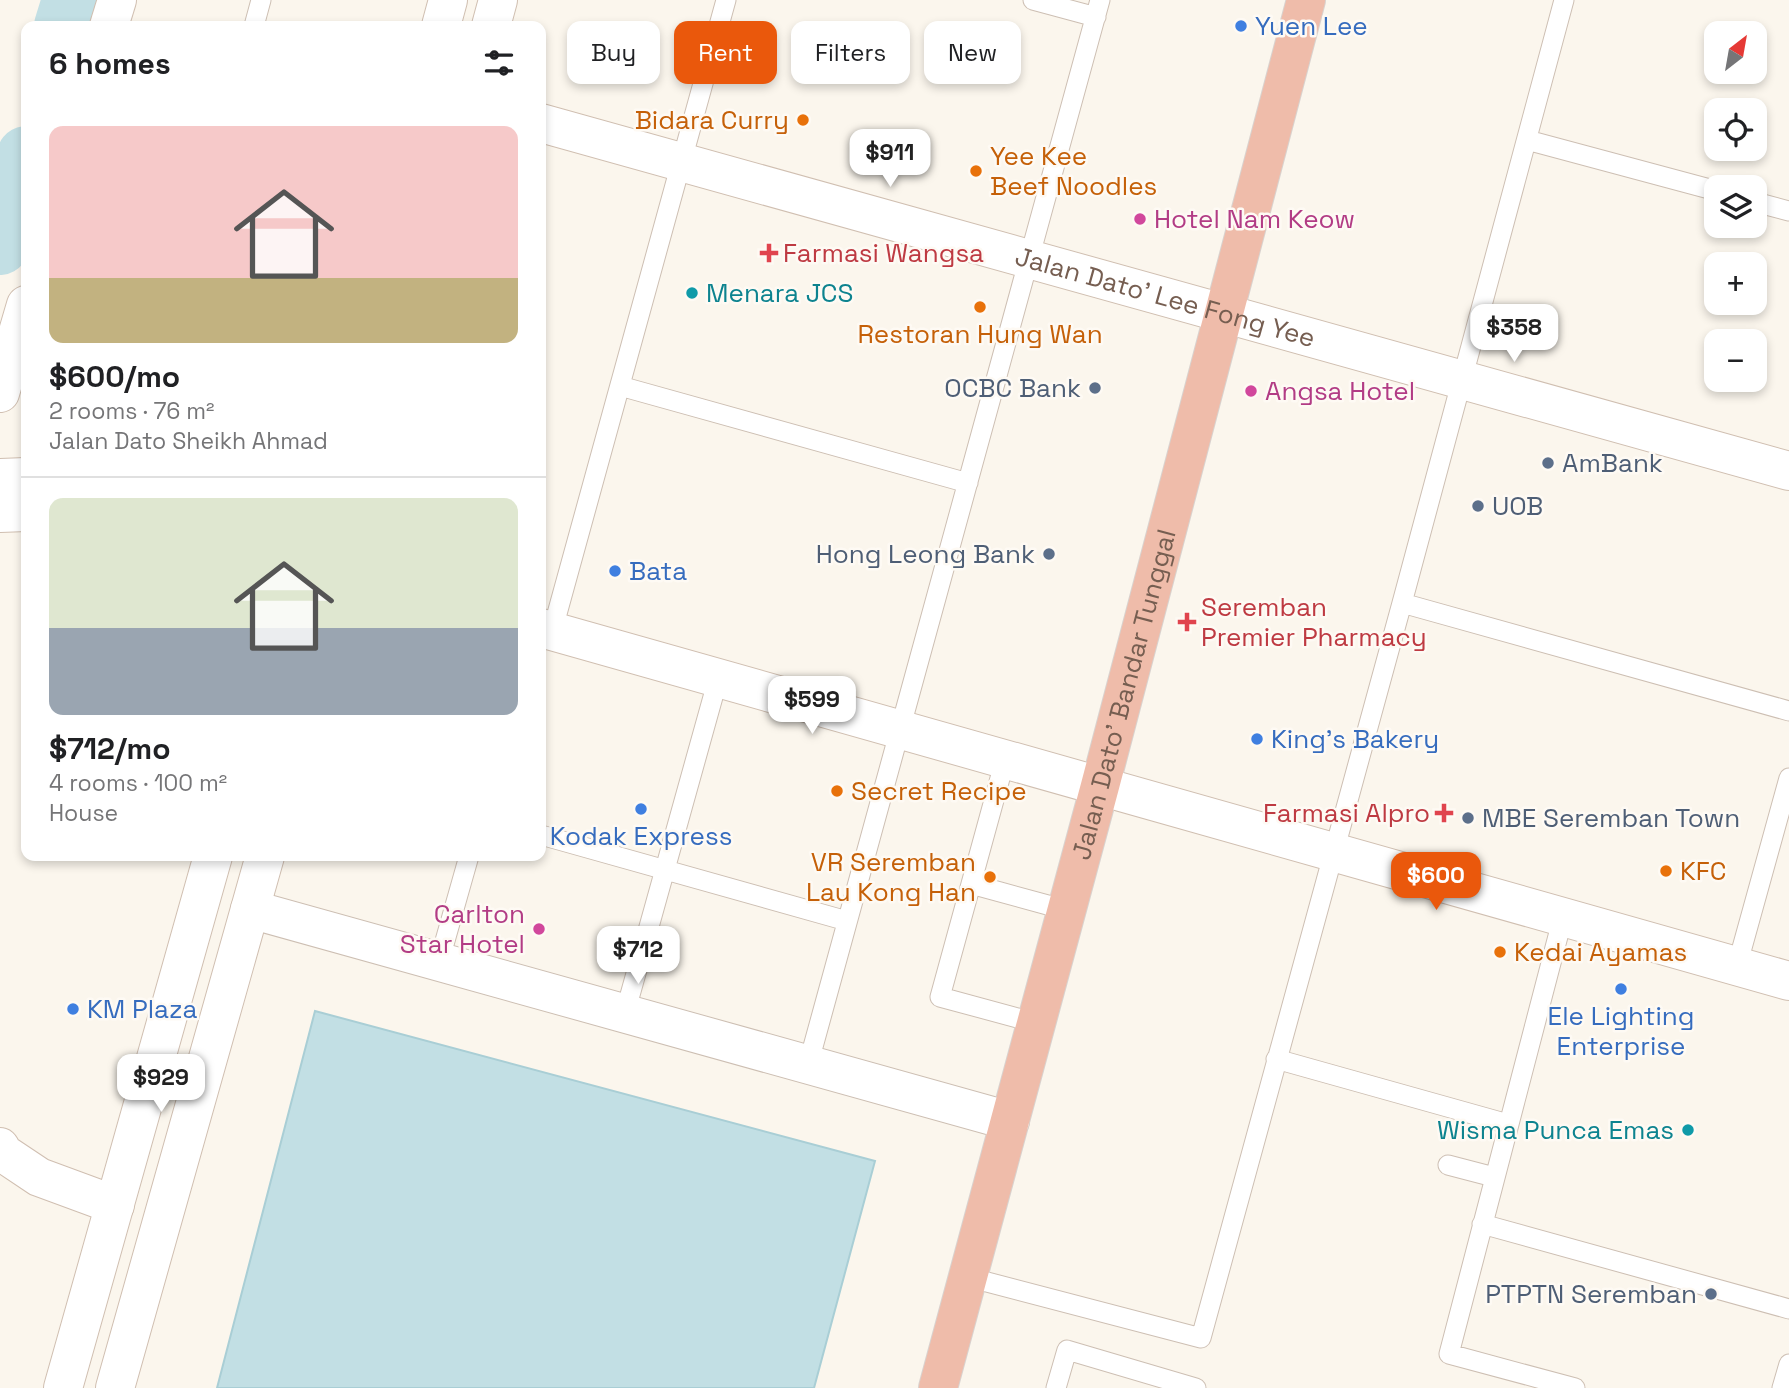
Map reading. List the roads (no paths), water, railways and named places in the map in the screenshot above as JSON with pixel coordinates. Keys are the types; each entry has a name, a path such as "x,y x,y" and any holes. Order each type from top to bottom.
{"highway":[{"name":"Jalan Dato' Bandar Tunggal","path":"938,1388 1100,786 1306,0"}],"main road":[{"path":"111,21 117,0"},
{"path":"442,21 448,0"},
{"path":"492,21 498,0"},
{"name":"Jalan Dato' Lee Fong Yee","path":"546,123 1789,471"},
{"path":"0,393 21,322"},
{"path":"0,478 21,477"},
{"path":"0,513 21,512"},
{"path":"546,630 1789,981"},
{"path":"63,1388 211,861"},
{"path":"115,1388 264,861"},
{"path":"250,909 1010,1121"},
{"path":"0,1147 3,1153 39,1177 115,1205"}],"lane":[{"path":"255,21 261,0"},
{"path":"546,630 620,386 726,0"},
{"path":"808,1065 1098,8 1034,0"},
{"path":"968,1277 1200,1338 1564,0"},
{"path":"1527,140 1704,188"},
{"path":"1767,205 1789,211"},
{"path":"620,386 968,483"},
{"path":"1402,603 1789,711"},
{"path":"625,1013 718,678"},
{"path":"1005,760 940,997 1036,1023"},
{"path":"1737,966 1789,778"},
{"path":"546,836 847,921"},
{"path":"439,962 467,861"},
{"path":"971,884 1066,910"},
{"path":"1563,917 1449,1354 1575,1388"},
{"path":"1276,1059 1508,1124"},
{"path":"1448,1165 1494,1177"},
{"path":"1482,1223 1789,1309"},
{"path":"1056,1388 1067,1350 1196,1388"},
{"path":"1782,1388 1789,1364"}],"water":[{"path":"315,1011 875,1161 814,1388 217,1388"}],"waterway":[{"path":"65,21 71,0"},
{"path":"0,246 21,172"}],"place":[{"name":"Yuen Lee","path":"1241,26"},
{"name":"Bidara Curry","path":"803,120"},
{"name":"Yee Kee Beef Noodles","path":"976,171"},
{"name":"Hotel Nam Keow","path":"1140,219"},
{"name":"Farmasi Wangsa","path":"769,253"},
{"name":"Menara JCS","path":"692,293"},
{"name":"Restoran Hung Wan","path":"980,307"},
{"name":"OCBC Bank","path":"1095,388"},
{"name":"Angsa Hotel","path":"1251,391"},
{"name":"AmBank","path":"1548,463"},
{"name":"UOB","path":"1478,506"},
{"name":"Hong Leong Bank","path":"1049,554"},
{"name":"Bata","path":"615,571"},
{"name":"Seremban Premier Pharmacy","path":"1187,622"},
{"name":"King's Bakery","path":"1257,739"},
{"name":"Secret Recipe","path":"837,791"},
{"name":"Kodak Express","path":"641,809"},
{"name":"Farmasi Alpro","path":"1444,813"},
{"name":"MBE Seremban Town","path":"1468,818"},
{"name":"KFC","path":"1666,871"},
{"name":"VR Seremban Lau Kong Han","path":"990,877"},
{"name":"Carlton Star Hotel","path":"539,929"},
{"name":"Kedai Ayamas","path":"1500,952"},
{"name":"Ele Lighting Enterprise","path":"1621,989"},
{"name":"KM Plaza","path":"73,1009"},
{"name":"Wisma Punca Emas","path":"1688,1130"},
{"name":"PTPTN Seremban","path":"1711,1294"}]}
